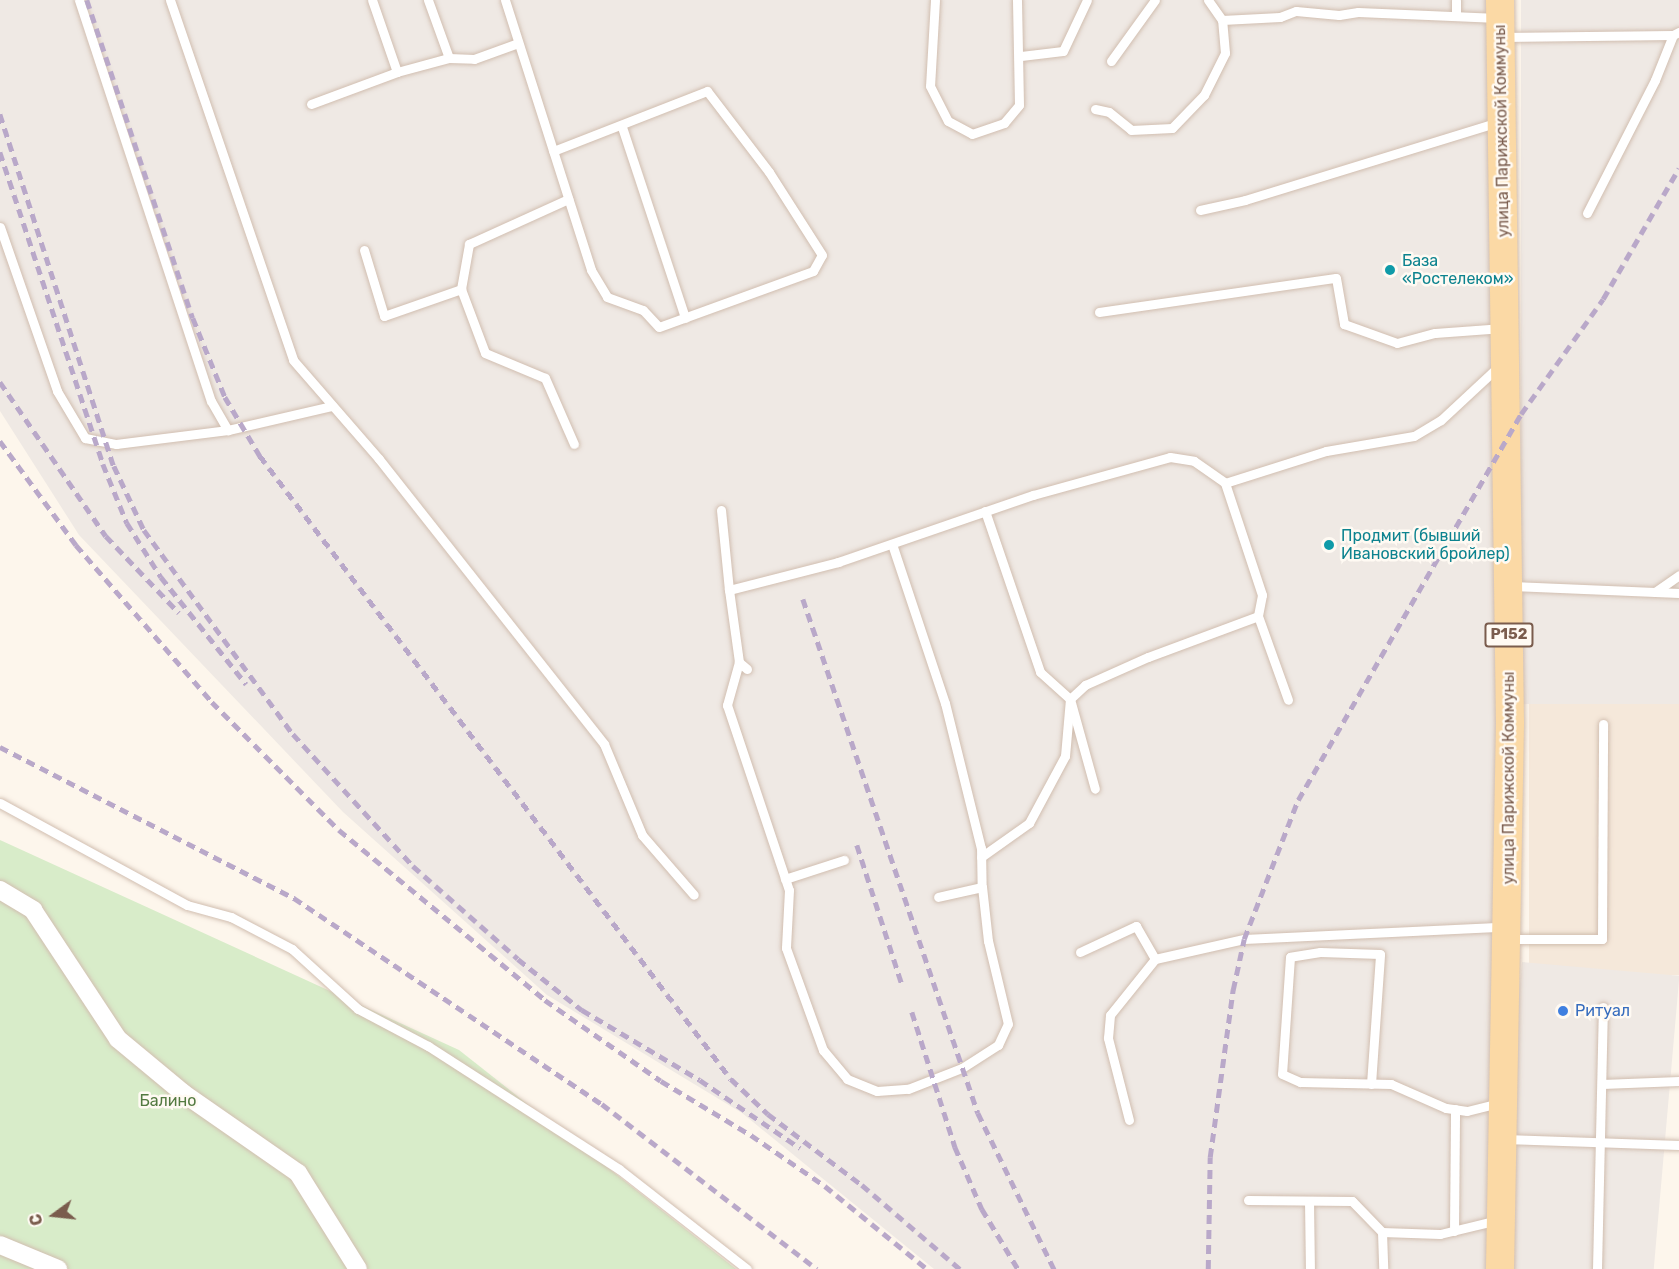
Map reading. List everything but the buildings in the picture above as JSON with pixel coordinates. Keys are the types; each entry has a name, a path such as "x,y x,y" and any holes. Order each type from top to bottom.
{"main road":[{"name":"улица Парижской Коммуны","path":"1500,19 1510,586 1508,933 1500,1269"}],"street":[{"path":"0,890 33,910 118,1039 183,1093 298,1173 358,1269"},
{"path":"0,1245 58,1269"}],"lane":[{"path":"79,0 211,401 228,430"},
{"path":"170,0 293,360 379,459 604,744 642,836 694,895"},
{"path":"372,0 397,72"},
{"path":"428,0 449,58"},
{"path":"505,0 518,43 591,270 607,297 644,310 659,327 813,271 822,255 769,172 707,91 622,127 553,151"},
{"path":"935,0 930,86 948,121 972,134 1004,123 1019,105 1021,56 1017,0"},
{"path":"1021,56 1063,51 1087,0"},
{"path":"1112,61 1155,0"},
{"path":"1095,110 1109,112 1131,130 1172,128 1204,95 1225,53 1222,20 1208,0"},
{"path":"1456,0 1456,14"},
{"path":"1222,20 1280,17 1296,11 1339,15 1358,12 1456,14 1676,33 1655,80 1587,213"},
{"path":"311,104 397,72 449,58 474,59 518,43"},
{"path":"1200,210 1245,200 1502,121"},
{"path":"622,127 685,318"},
{"path":"568,199 469,244 461,289 485,353 545,378 574,444"},
{"path":"0,228 57,391 85,438 116,444 228,430 332,406"},
{"path":"364,250 384,316 461,289"},
{"path":"1099,312 1336,278 1344,324 1397,343 1435,333 1505,328"},
{"path":"1225,483 1326,451 1414,436 1441,420 1506,359"},
{"path":"729,590 838,562 985,511 1170,457 1194,461 1225,483 1262,595 1257,616 1288,700"},
{"path":"721,510 739,662 727,705 789,890 786,948 823,1050 847,1079 877,1091 908,1089 962,1068 998,1045 1008,1024 988,941 981,857 945,703 892,544"},
{"path":"985,511 1040,672 1070,699 1095,789"},
{"path":"1655,592 1679,575"},
{"path":"1510,586 1679,593"},
{"path":"981,857 1029,823 1065,756 1070,699 1085,685 1148,657 1257,616"},
{"path":"739,662 747,669"},
{"path":"1129,1120 1108,1038 1110,1015 1155,959 1244,939 1508,933 1602,939 1603,724"},
{"path":"0,803 187,905 231,917 292,948 358,1009 428,1046 619,1168 747,1269"},
{"path":"785,879 844,860"},
{"path":"938,897 982,887"},
{"path":"1080,952 1136,927 1155,959"},
{"path":"1371,1084 1380,954 1320,952 1290,957 1282,1074 1300,1082 1371,1084 1391,1084 1455,1109 1467,1111 1504,1102"},
{"path":"1597,1269 1603,1007"},
{"path":"1602,1084 1679,1081"},
{"path":"1454,1231 1455,1109"},
{"path":"1503,1139 1679,1145"},
{"path":"1248,1200 1352,1201 1382,1232 1383,1269"},
{"path":"1309,1201 1310,1269"},
{"path":"1382,1232 1440,1234 1500,1219"}],"shaded area":[{"path":"0,0 1495,0 1503,438 1493,1269 934,1269 742,1113 547,995 343,812 79,535 0,411"},
{"path":"1521,0 1679,0 1679,704 1521,704"},
{"path":"1529,696 1679,696 1679,975 1529,975"},
{"path":"1522,962 1679,976 1654,1269 1495,1268"}],"green space":[{"name":"Балино","path":"0,840 459,1050 736,1269 0,1269"}],"railway":[{"path":"87,0 193,318 225,397 260,456 731,1079 768,1114 862,1185 960,1269"},
{"path":"0,114 114,466 144,530 293,734 413,866 518,959 582,1010 700,1080 800,1148"},
{"path":"0,152 103,464 127,523 161,577 246,684"},
{"path":"1208,1269 1210,1157 1233,990 1244,939 1298,800 1521,414 1603,299 1679,168"},
{"path":"0,382 106,536 179,613"},
{"path":"0,441 76,545 212,702 339,830 545,1000 661,1081 751,1135 825,1186 927,1269"},
{"path":"803,599 978,1113 1054,1269"},
{"path":"0,747 294,898 602,1104 817,1269"},
{"path":"857,845 902,984"},
{"path":"912,1012 955,1147 982,1209 1018,1269"}],"place":[{"name":"База «Ростелеком»","path":"1390,270"},
{"name":"Продмит (бывший Ивановский бройлер)","path":"1329,545"},
{"name":"Ритуал","path":"1563,1011"}]}
